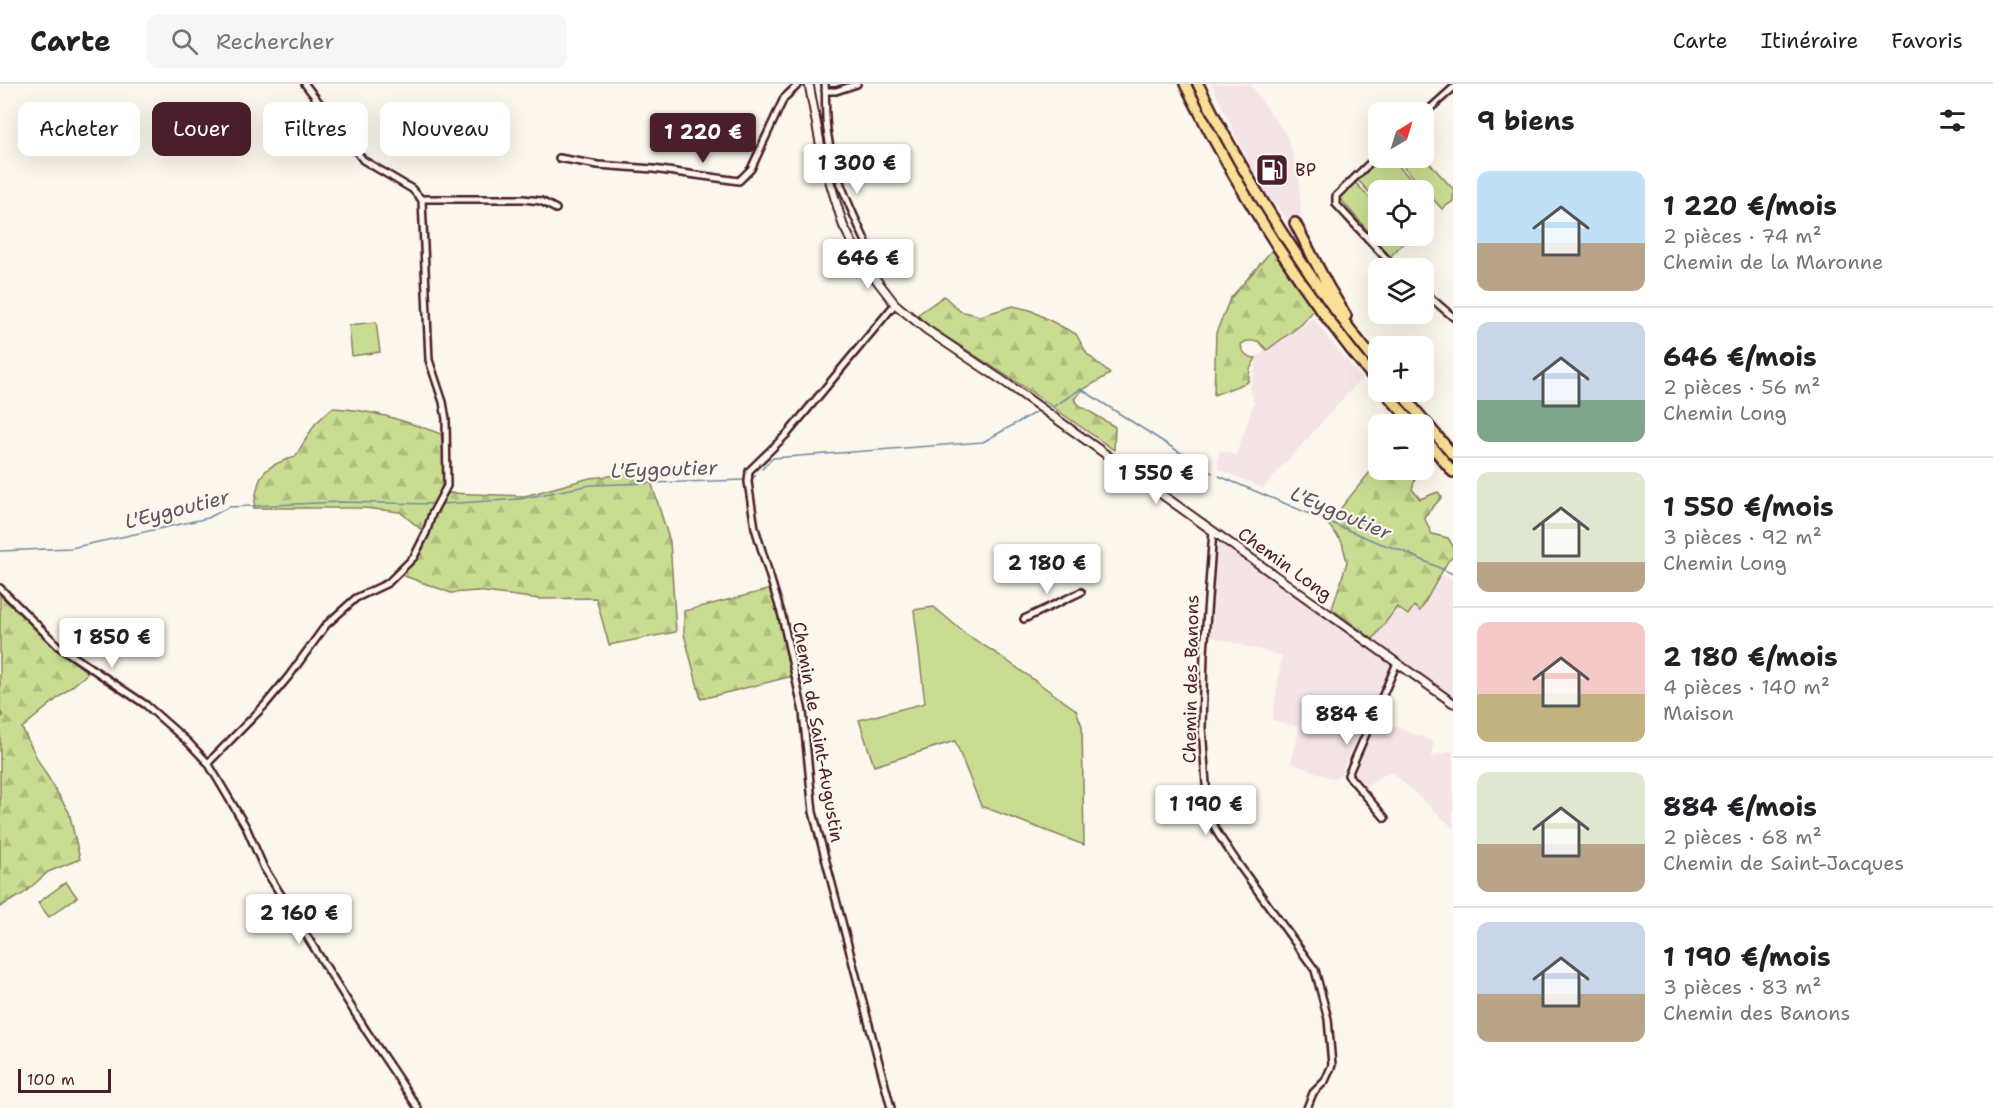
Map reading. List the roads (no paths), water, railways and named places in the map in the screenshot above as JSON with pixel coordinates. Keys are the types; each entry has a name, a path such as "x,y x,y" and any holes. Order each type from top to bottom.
{"highway":[{"path":"1185,84 1230,170 1261,222 1307,290 1368,370"},
{"path":"1198,84 1238,162 1266,210 1315,284 1368,351"},
{"path":"1295,223 1328,286 1368,348"},
{"path":"1394,402 1404,414"},
{"path":"1408,402 1453,455"},
{"path":"1434,449 1453,472"}],"main road":[{"name":"Chemin Long","path":"809,84 823,159 837,208 851,244 871,275 895,303 927,330 1009,385 1453,703"}],"street":[{"path":"208,763 272,696 326,625 356,598 388,583 414,557 426,533 432,514 447,486 446,419 443,402 429,360 425,230 421,199 412,189 363,160 305,84"},
{"path":"560,158 598,165 739,181 750,169 784,98 799,84"},
{"path":"857,84 836,91 825,87 827,130 834,165 844,193 876,264 871,275"},
{"path":"1434,105 1453,88"},
{"path":"1368,165 1336,196 1336,204 1386,258"},
{"path":"421,199 523,199 541,201 556,210"},
{"path":"1434,301 1453,317"},
{"name":"Chemin de Saint-Augustin","path":"891,1108 813,812 808,747 800,698 782,616 754,528 748,482 749,471 788,433 895,303"},
{"name":"Chemin des Banons","path":"1213,531 1205,631 1202,719 1204,780 1208,813 1218,834 1239,866 1315,970 1328,1019 1332,1065 1325,1081 1313,1093 1307,1108"},
{"path":"0,588 58,646 146,705 208,763 246,827 264,868 367,1032 418,1108"},
{"path":"1024,618 1081,592"},
{"path":"1385,818 1348,775 1397,663"}],"waterway":[{"name":"L'Eygoutier","path":"1054,406 1081,389 1212,473"},
{"name":"L'Eygoutier","path":"762,469 773,458 983,442 1036,412"},
{"name":"L'Eygoutier","path":"751,480 756,475"},
{"name":"L'Eygoutier","path":"1219,476 1453,574"},
{"name":"L'Eygoutier","path":"442,504 519,499 591,485 744,480"},
{"name":"L'Eygoutier","path":"0,551 71,548 208,518 229,507 339,502 433,504"}],"place":[{"name":"BP","path":"1272,170"}]}
